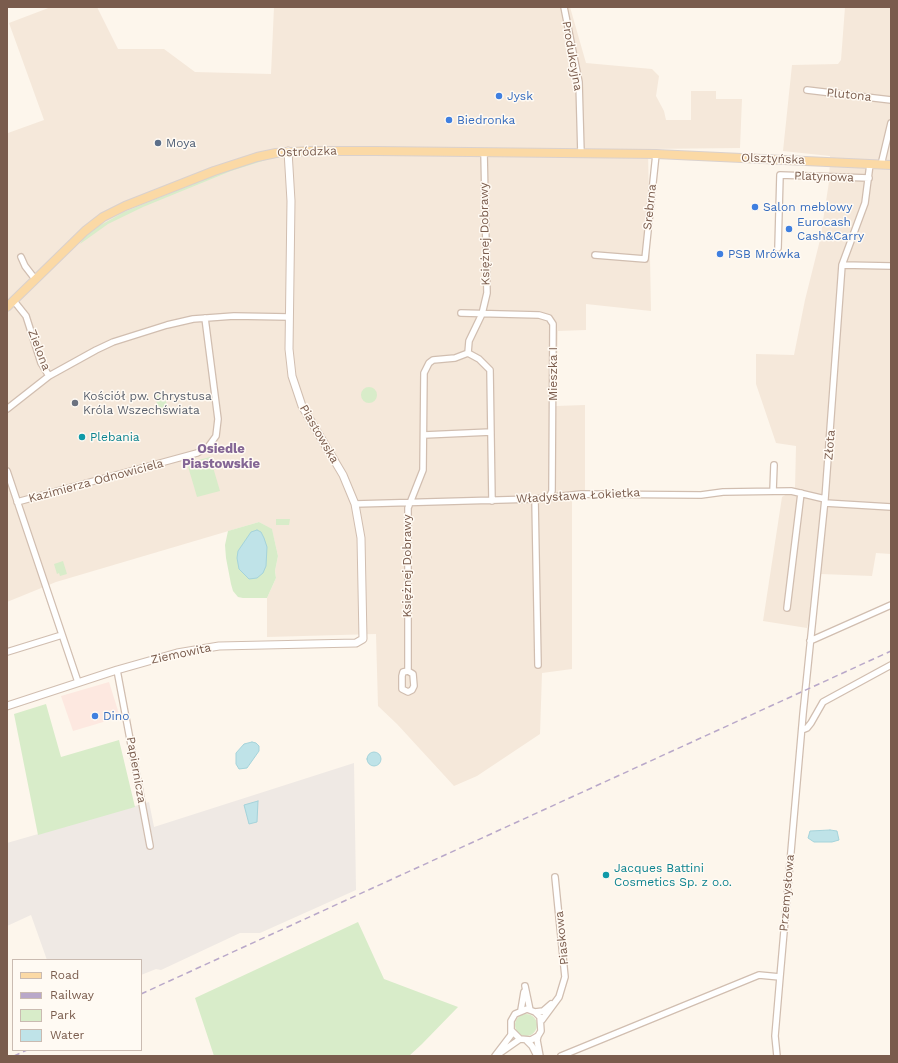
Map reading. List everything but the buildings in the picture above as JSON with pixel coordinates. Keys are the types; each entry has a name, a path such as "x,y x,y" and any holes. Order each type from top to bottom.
{"main road":[{"name":"Ostródzka","path":"7,307 85,231 114,211 245,160 268,154 288,151 656,154"},
{"name":"Olsztyńska","path":"656,154 891,165"}],"street":[{"name":"Produkcyjna","path":"564,7 579,82 581,154"},
{"name":"Plutona","path":"807,90 891,100"},
{"path":"881,165 891,123"},
{"name":"Piastowska","path":"288,151 291,201 289,349 292,376 296,391 311,424 343,475 355,504 362,538 364,634 361,641"},
{"name":"Księżnej Dobrawy","path":"408,671 407,537 409,503 423,470 425,368 433,360 455,358 468,353 469,341 482,314 487,293 484,152"},
{"name":"Srebrna","path":"595,255 645,259 656,154"},
{"name":"Złota","path":"802,730 825,501 842,265 865,203 870,178 870,164"},
{"name":"Platynowa","path":"778,248 780,175 870,178"},
{"path":"21,257 25,266 35,279"},
{"path":"842,265 891,266"},
{"name":"Zielona","path":"7,409 49,376 41,363 26,316 14,300"},
{"path":"461,313 482,314"},
{"name":"Mieszka I","path":"482,314 515,313 539,315 549,318 553,324 552,491 549,498"},
{"path":"49,376 81,357 132,335 167,325 205,318 234,316 289,317"},
{"name":"Kazimierza Odnowiciela","path":"17,502 197,453 208,447 216,436 218,419 205,318"},
{"path":"468,353 479,359 490,370 492,501"},
{"path":"424,435 491,432"},
{"path":"773,491 774,465"},
{"path":"7,471 78,682"},
{"name":"Władysława Łokietka","path":"355,504 492,501 549,498 582,494 701,495 722,492 773,491 800,492 825,501 891,507"},
{"path":"787,608 800,492"},
{"path":"535,499 538,665"},
{"path":"810,642 891,606"},
{"path":"7,652 62,635"},
{"name":"Ziemowita","path":"7,706 78,682 162,657 219,646 361,641"},
{"path":"802,730 807,728 820,705 826,699 891,665"},
{"name":"Papiernicza","path":"117,670 150,846"},
{"name":"Przemysłowa","path":"777,1056 775,1036 802,730"},
{"name":"Piaskowa","path":"540,1056 537,1040 541,1031 542,1020 559,998 564,984 565,965 555,877"},
{"path":"561,1056 759,975 780,977"},
{"path":"496,1056 510,1038 512,1031 511,1020 521,1010 525,986 533,1011 542,1020"},
{"path":"521,1010 543,1011 559,998"},
{"path":"512,1031 520,1039 527,1041 532,1046 537,1056"},
{"path":"527,1041 538,1036"},
{"path":"496,1056 520,1039"}],"shaded area":[{"path":"51,7 97,7 118,49 164,49 195,72 271,74 274,7 570,7 586,63 652,69 659,76 656,96 664,111 666,120 691,120 691,91 716,91 716,99 742,99 740,148 648,149 651,311 586,304 586,330 558,331 556,406 585,405 585,493 574,493 572,501 572,669 542,673 540,734 477,776 454,786 397,724 378,706 376,634 267,637 267,598 276,578 275,571 278,556 272,530 259,522 56,582 7,602 7,130 8,133 44,120 9,23"},
{"path":"845,7 891,7 891,554 876,553 872,576 821,574 807,628 763,621 782,497 795,489 796,446 776,443 756,384 756,354 794,355 805,300 820,240 829,182 830,156 783,151 792,65 838,64 841,60"},
{"path":"109,682 120,717 73,731 61,696"},
{"path":"354,763 356,890 260,933 240,933 161,970 156,969 142,975 142,959 47,959 31,915 7,926 7,843 149,802 154,827"}],"green space":[{"path":"272,158 231,171 143,207 108,224 80,244 85,236 124,212 228,170 249,163"},
{"path":"366,387 372,387 377,392 375,401 372,403 366,403 361,398 361,392"},
{"path":"163,393 169,410 163,413 159,410 155,397"},
{"path":"210,457 220,491 197,497 187,463"},
{"path":"276,519 290,519 289,525 276,525"},
{"path":"259,522 272,529 278,556 275,571 276,578 267,598 238,597 233,591 226,558 225,545 228,531"},
{"path":"63,561 67,574 60,576 59,573 57,574 54,564"},
{"path":"46,704 61,757 119,740 135,807 38,835 14,714"},
{"path":"358,922 384,979 458,1007 422,1044 409,1056 214,1056 195,998"},
{"path":"526,1014 534,1017 537,1025 534,1033 526,1036 518,1033 515,1025 518,1017"}],"water":[{"path":"257,530 261,532 267,547 266,566 263,573 257,578 249,579 239,569 237,558 238,551 251,532"},
{"path":"252,742 259,746 259,751 247,768 239,769 236,764 236,753 244,744"},
{"path":"374,752 379,754 381,759 379,764 374,766 369,764 367,759 369,754"},
{"path":"258,801 257,822 249,824 244,805"},
{"path":"810,831 837,831 839,840 832,842 814,842 808,838"}],"railway":[{"path":"142,994 891,651"},
{"path":"14,1056 25,1051"}],"place":[{"name":"Jysk","path":"499,96"},
{"name":"Biedronka","path":"449,120"},
{"name":"Moya","path":"158,143"},
{"name":"Salon meblowy","path":"755,207"},
{"name":"Eurocash Cash&Carry","path":"789,229"},
{"name":"PSB Mrówka","path":"720,254"},
{"name":"Kościół pw. Chrystusa Króla Wszechświata","path":"75,403"},
{"name":"Plebania","path":"82,437"},
{"name":"Dino","path":"95,716"},
{"name":"Jacques Battini Cosmetics Sp. z o.o.","path":"606,875"}],"district":[{"name":"Osiedle Piastowskie","path":"221,456"}]}
